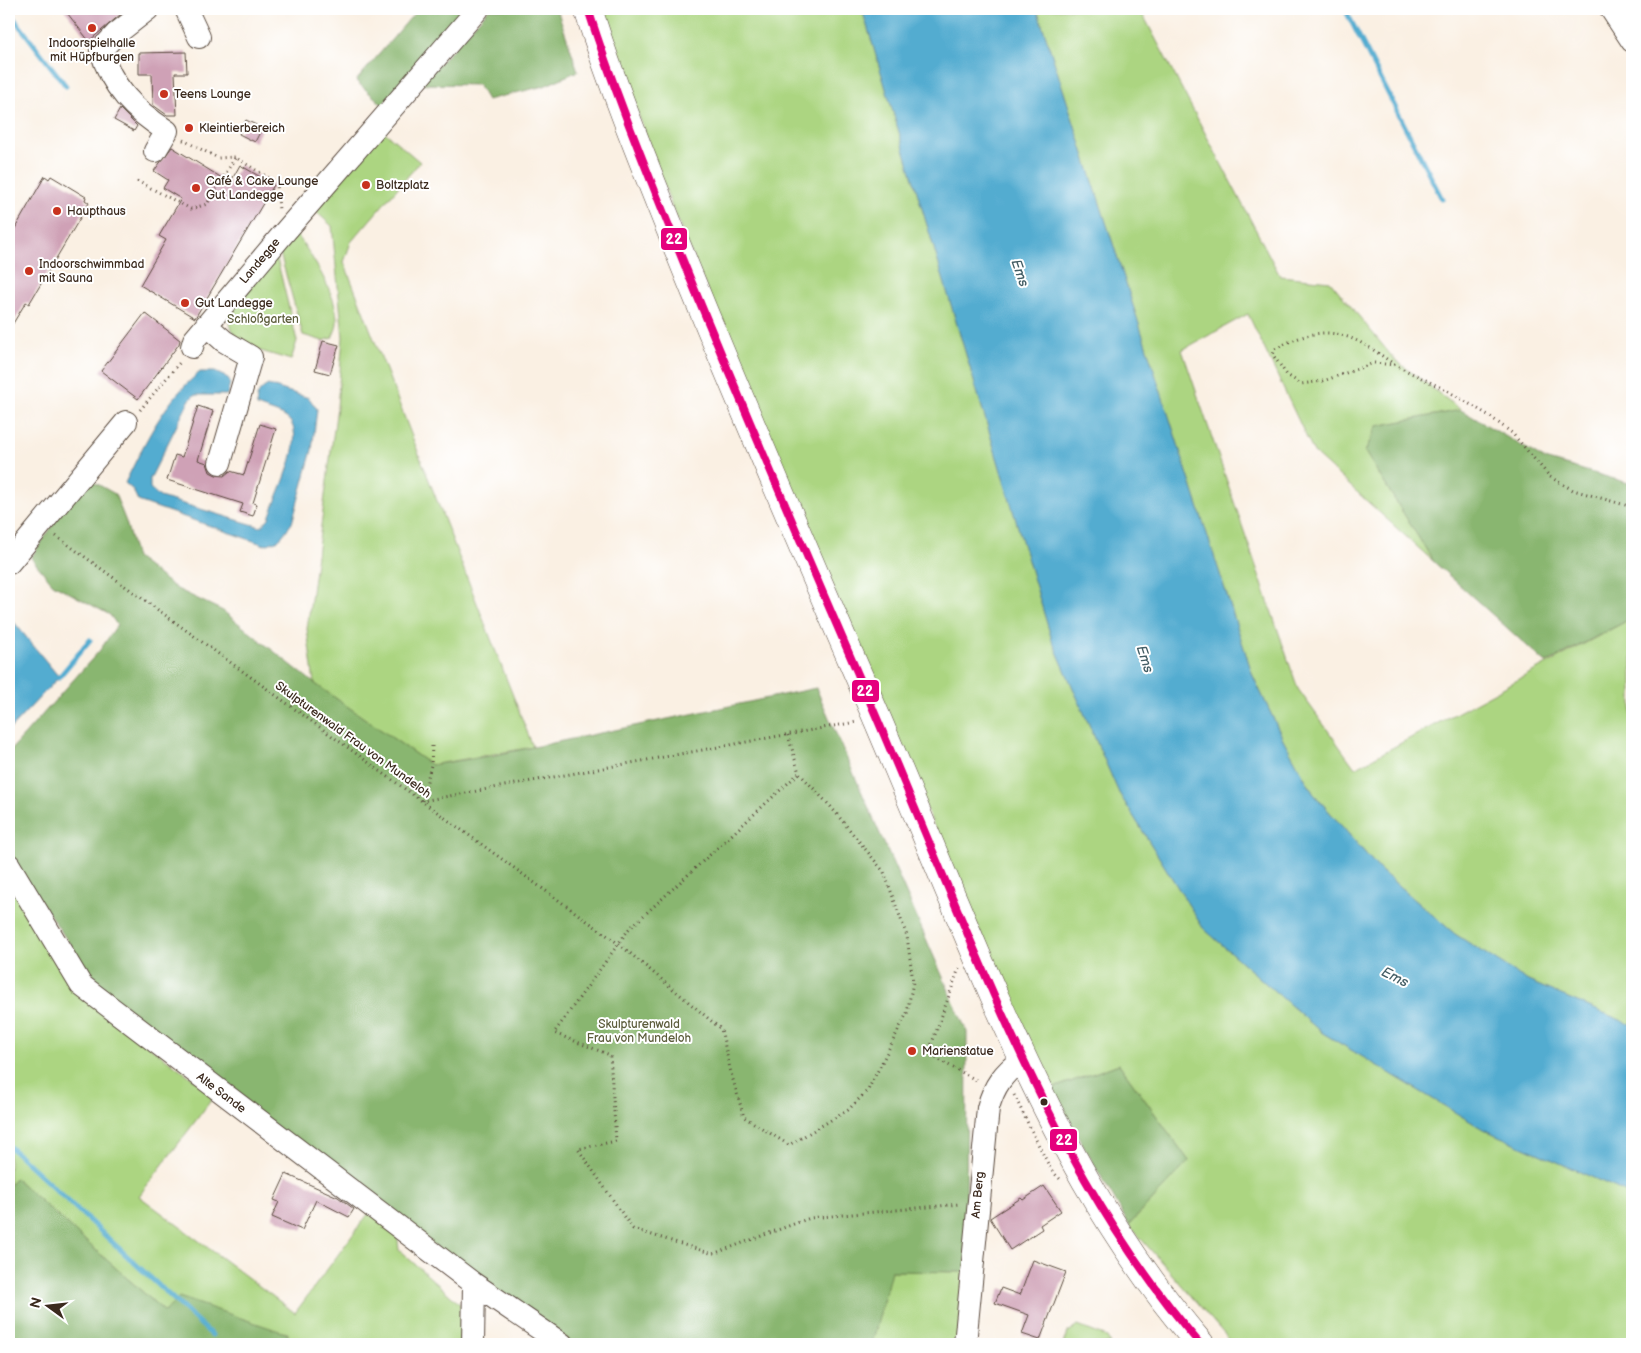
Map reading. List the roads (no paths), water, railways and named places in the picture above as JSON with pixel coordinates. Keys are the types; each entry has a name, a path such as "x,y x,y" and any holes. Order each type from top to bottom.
{"main road":[{"path":"588,9 627,120 704,312 972,947 1013,1066 1109,1221 1158,1292 1200,1344"}],"street":[{"path":"148,9 116,34 101,50 107,71 126,99 145,118 167,131 155,151"},
{"path":"186,9 199,37"},
{"name":"Landegge","path":"192,347 194,340 206,325 283,234 478,9"},
{"path":"1611,9 1632,41"},
{"path":"206,325 224,341 251,357 220,463"},
{"path":"9,563 39,524 126,422"},
{"name":"Alte Sande","path":"9,865 80,985 474,1284 562,1344"},
{"name":"Am Berg","path":"965,1344 988,1108 992,1091 1013,1066"},
{"path":"474,1284 474,1344"}],"water":[{"name":"Ems","path":"862,9 1037,9 1253,676 1283,739 1313,793 1380,870 1455,934 1528,981 1632,1025 1632,1195 1483,1129 1321,1032 1203,928 1119,793 1052,640"},
{"path":"200,372 215,372 228,378 230,383 227,395 194,395 189,401 150,479 150,488 160,497 261,527 269,518 283,483 292,453 294,429 286,418 257,406 257,396 268,385 309,398 317,409 312,450 292,523 279,540 265,545 138,501 133,490 125,483 156,423 187,383"},
{"path":"9,616 59,677 9,730"}],"waterway":[{"path":"1345,9 1442,199"},
{"path":"9,12 66,86"},
{"path":"59,677 90,640"},
{"path":"9,1146 212,1335"}],"place":[{"name":"Indoorspielhalle mit Hüpfburgen","path":"92,28"},
{"name":"Teens Lounge","path":"164,94"},
{"name":"Kleintierbereich","path":"189,128"},
{"name":"Boltzplatz","path":"366,185"},
{"name":"Café & Cake Lounge Gut Landegge","path":"196,188"},
{"name":"Haupthaus","path":"57,211"},
{"name":"Indoorschwimmbad mit Sauna","path":"29,271"},
{"name":"Gut Landegge","path":"185,303"},
{"name":"Marienstatue","path":"912,1051"}],"park label":[{"name":"Schloßgarten","path":"263,319"},
{"name":"Skulpturenwald Frau von Mundeloh","path":"639,1031"}]}
